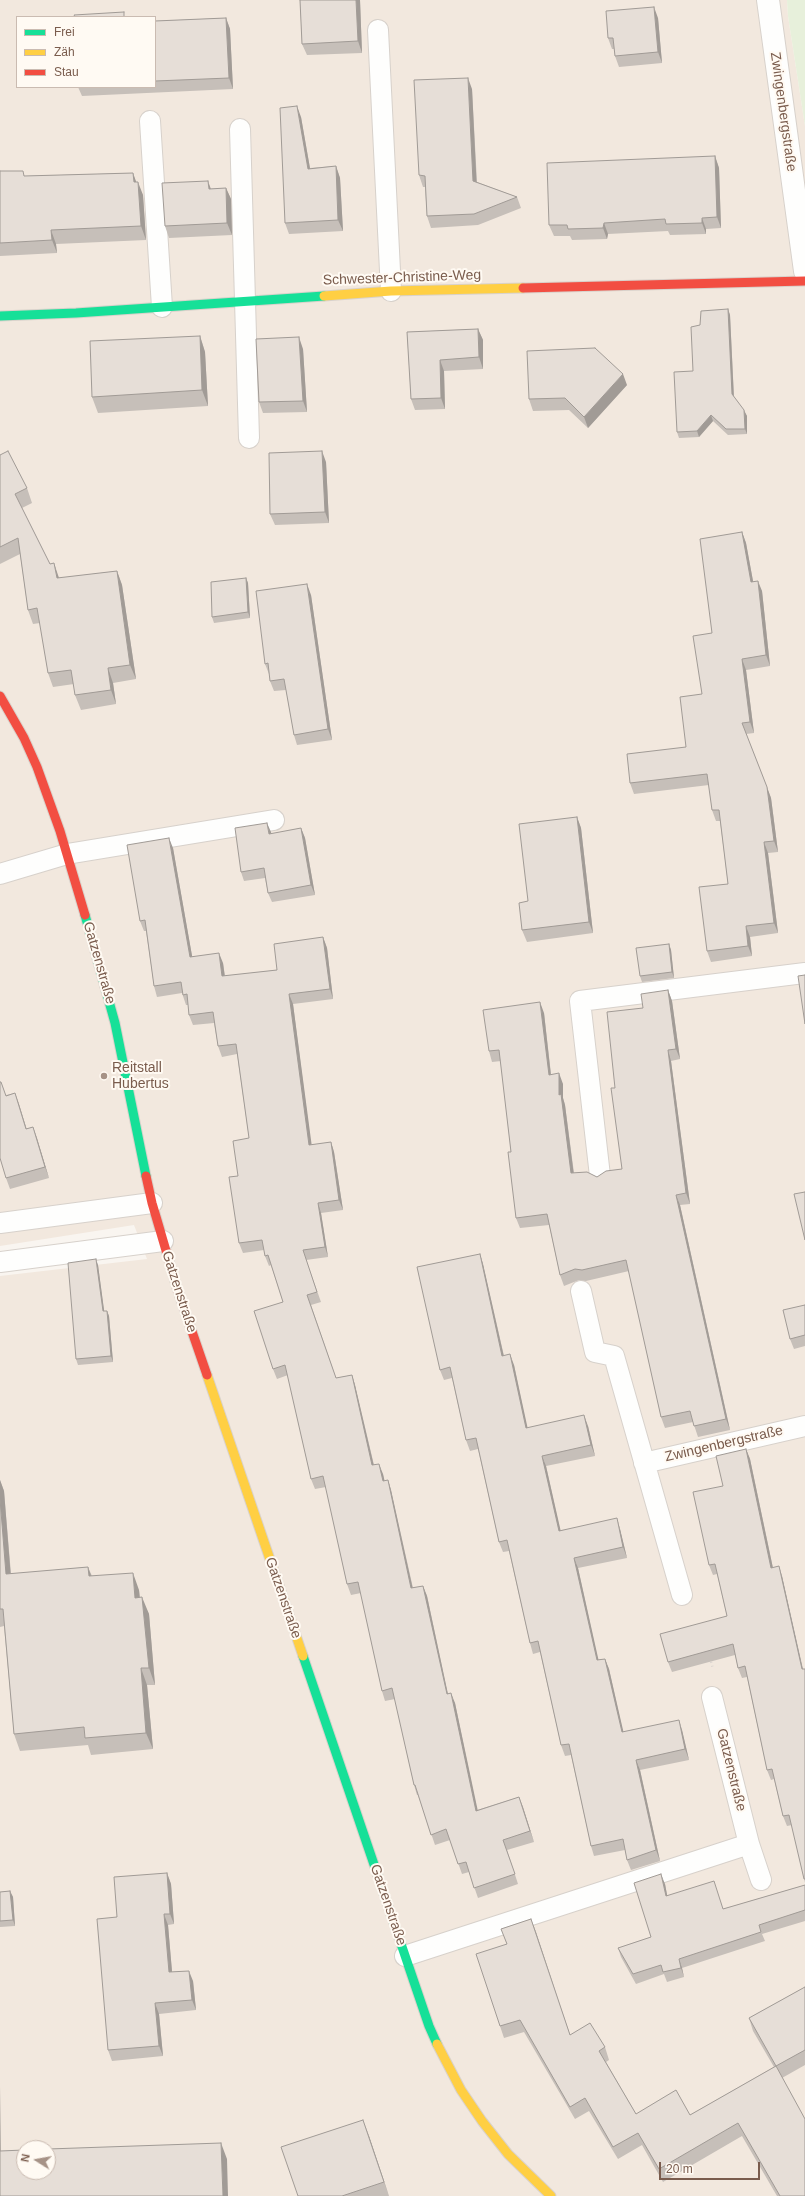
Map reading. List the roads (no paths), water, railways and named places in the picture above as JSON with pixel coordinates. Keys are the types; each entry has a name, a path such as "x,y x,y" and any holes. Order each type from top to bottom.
{"street":[{"name":"Zwingenbergstraße","path":"768,0 805,271"},
{"name":"Schwester-Christine-Weg","path":"0,316 162,307 391,291 805,281"},
{"name":"Gatzenstraße","path":"0,696 24,738 37,767 67,854 115,1024 152,1203 163,1241 196,1344 430,2026 443,2057 461,2090 508,2154 540,2192"}],"lane":[{"path":"378,30 391,291"},
{"path":"150,120 162,307"},
{"path":"240,129 249,438"},
{"path":"0,874 67,854 274,820"},
{"path":"600,1176 580,1001 805,973"},
{"path":"0,1223 152,1203"},
{"name":"Gatzenstraße","path":"0,1262 163,1241"},
{"path":"580,1290 595,1352 614,1356 682,1595"},
{"name":"Zwingenbergstraße","path":"644,1463 805,1426"},
{"name":"Gatzenstraße","path":"712,1697 750,1844 761,1880"},
{"name":"Gatzenstraße","path":"405,1956 750,1844"}],"place":[{"name":"Reitstall Hubertus","path":"104,1076"}]}
